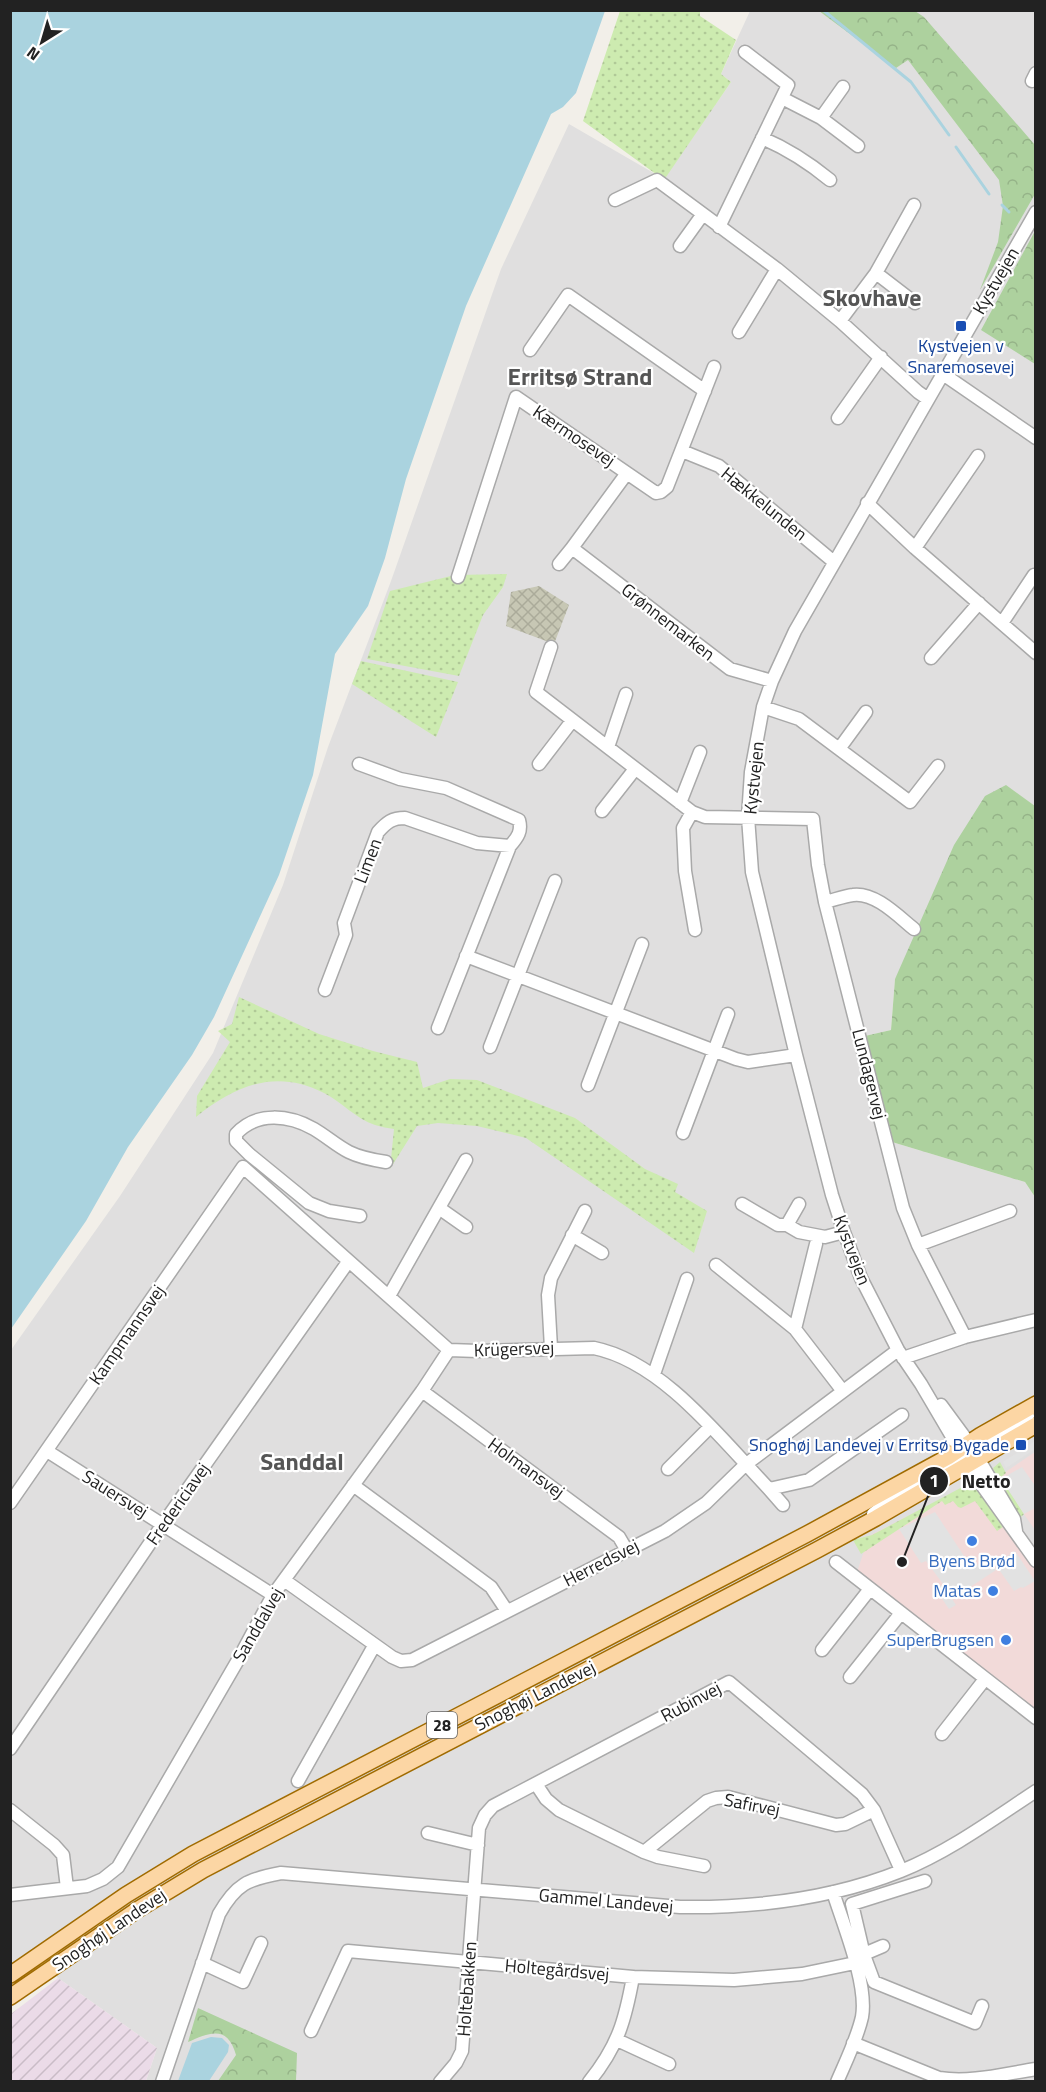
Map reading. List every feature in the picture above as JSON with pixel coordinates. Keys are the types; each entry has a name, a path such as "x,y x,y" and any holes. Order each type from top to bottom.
{"main road":[{"name":"Snoghøj Landevej","path":"10,1997 137,1910 240,1849 859,1527 969,1454 1035,1404"},
{"name":"Snoghøj Landevej","path":"10,1975 126,1896 193,1854 807,1534 969,1454 1035,1425"}],"street":[{"path":"719,227 788,85 746,52"},
{"path":"821,118 843,87"},
{"path":"782,98 821,118 858,146"},
{"path":"762,138 787,149 830,180"},
{"path":"615,200 657,180 777,268 928,399"},
{"path":"840,321 876,273 914,205"},
{"name":"Kystvejen","path":"1035,212 795,631 763,707 751,772 748,817 752,872 796,1055 844,1232 860,1275 900,1354 969,1454 1006,1521 1017,1532 1035,1561"},
{"path":"681,246 703,214"},
{"path":"739,332 777,268"},
{"path":"876,273 915,303"},
{"path":"530,350 568,296 705,391"},
{"path":"838,418 881,357"},
{"path":"682,451 714,367"},
{"path":"943,374 1035,438"},
{"name":"Kærmosevej","path":"458,577 516,397 657,493 667,487 682,451"},
{"name":"Hækkelunden","path":"682,451 719,466 834,562"},
{"path":"915,548 978,456"},
{"path":"559,564 627,473"},
{"path":"867,503 1035,653"},
{"name":"Grønnemarken","path":"572,548 730,669 772,681"},
{"path":"1002,623 1034,575"},
{"path":"931,658 979,603"},
{"path":"551,647 536,692 692,812 705,817 748,817"},
{"path":"608,747 626,694"},
{"path":"763,707 799,719 910,802 938,766"},
{"path":"839,749 866,712"},
{"path":"539,764 573,721"},
{"path":"680,803 700,752"},
{"path":"359,764 400,779 446,788 519,820 519,836 510,846 438,1028"},
{"path":"602,811 635,769"},
{"path":"692,812 683,828 685,871 695,930"},
{"name":"Lundagervej","path":"748,817 813,819 825,902 903,1208 918,1245 965,1336"},
{"name":"Limen","path":"325,990 346,935 344,923 378,832 385,824 394,818 405,818 477,843 510,846"},
{"path":"490,1047 555,881"},
{"path":"825,902 855,894 866,896 876,900 914,929"},
{"path":"588,1085 642,944"},
{"path":"466,956 748,1062 796,1055"},
{"path":"683,1133 728,1014"},
{"path":"360,1216 329,1212 309,1203 249,1154 236,1141 236,1134 241,1129 263,1119 286,1118 315,1129 348,1152 365,1159 386,1162"},
{"path":"389,1296 466,1160"},
{"name":"Krügersvej","path":"243,1167 449,1350 594,1348 613,1352 654,1374 674,1390 783,1505"},
{"name":"Kampmannsvej","path":"10,1503 243,1167"},
{"path":"301,1218 309,1203"},
{"path":"742,1204 778,1225 787,1225 799,1232 825,1237 844,1232"},
{"path":"787,1225 799,1204"},
{"path":"439,1208 466,1227"},
{"path":"918,1245 1010,1210"},
{"path":"550,1348 548,1295 551,1278 585,1211"},
{"path":"572,1235 602,1253"},
{"path":"795,1329 816,1244"},
{"name":"Fredericiavej","path":"10,1749 163,1524 348,1262"},
{"path":"716,1265 795,1329 842,1390"},
{"path":"654,1374 687,1279"},
{"name":"Herredsvej","path":"284,1580 374,1646 401,1661 412,1660 683,1520 705,1503 745,1465 842,1390 900,1354 1035,1320"},
{"name":"Sanddalvej","path":"10,1895 87,1886 118,1867 273,1595 422,1391 449,1350"},
{"name":"Holmansvej","path":"422,1391 619,1537 626,1550"},
{"path":"969,1454 1035,1412"},
{"path":"769,1489 809,1480 902,1415"},
{"path":"668,1469 710,1427"},
{"name":"Sauersvej","path":"47,1451 273,1595"},
{"path":"353,1485 491,1587 507,1611"},
{"path":"836,1562 1035,1718"},
{"path":"822,1650 870,1589"},
{"path":"850,1677 901,1613"},
{"path":"298,1781 374,1646"},
{"path":"942,1734 985,1678"},
{"name":"Rubinvej","path":"475,1889 479,1828 485,1815 493,1806 729,1682 862,1794 874,1810 901,1870"},
{"path":"536,1784 559,1810 644,1852 704,1866"},
{"name":"Gammel Landevej","path":"162,2082 219,1914 228,1898 241,1885 257,1878 281,1873 680,1907 733,1908 785,1902 833,1892 901,1870 968,1836 1035,1791"},
{"name":"Safirvej","path":"644,1852 707,1801 716,1798 728,1797 836,1825 845,1824 874,1810"},
{"path":"10,1810 63,1855 67,1888"},
{"path":"428,1833 478,1845"},
{"path":"837,2082 853,2043 861,2017 863,1998 852,1904 925,1881"},
{"name":"Holtebakken","path":"440,2082 456,2063 462,2051 475,1889"},
{"path":"833,1892 857,1959 874,1982 975,2023 982,2006"},
{"path":"202,1963 243,1982 261,1943"},
{"name":"Holtegårdsvej","path":"311,2031 348,1950 633,1977 734,1980 802,1974 857,1959 883,1946"},
{"path":"589,2082 617,2040 627,2012 633,1977"},
{"path":"617,2040 669,2064"},
{"path":"853,2043 939,2078 975,2079 1035,2069"}],"shaded area":[{"path":"750,11 1035,11 1035,806 1006,786 895,979 891,1030 866,1036 892,1142 1025,1182 1035,1197 1035,2081 146,2081 157,2048 58,1978 34,1948 11,1965 11,1350 120,1196 213,1053 283,885 328,747 391,581 501,269 569,124 664,179 731,82 721,74"},
{"path":"539,586 569,605 554,644 506,626 511,592"},
{"path":"1035,1441 1035,1449 1006,1468 1003,1462"},
{"path":"1035,1452 1035,1530 998,1477"},
{"path":"1022,1467 1036,1487 1035,1508 1024,1514 1001,1479"},
{"path":"972,1489 989,1511 1035,1554 1035,1711 857,1572 869,1536 939,1500"},
{"path":"935,1512 972,1568 988,1558 996,1570 952,1599 956,1605 949,1609 936,1590 943,1584 926,1561 921,1563 899,1529"},
{"path":"1015,1551 1035,1581 1014,1591 995,1564"},
{"path":"58,1978 157,2048 146,2081 11,2081 11,2014"}],"green space":[{"path":"620,11 700,11 700,16 736,40 721,74 731,82 664,180 583,121"},
{"path":"819,11 915,11 924,17 1035,145 1035,194 980,290 998,242 1003,206 999,180 908,60 896,68"},
{"path":"1035,231 1036,364 981,330"},
{"path":"507,574 503,587 483,615 459,676 367,659 390,591 455,575"},
{"path":"361,661 458,682 436,737 352,684"},
{"path":"1006,785 1035,806 1035,1197 1025,1182 892,1142 865,1036 891,1030 895,979 954,845 985,796"},
{"path":"239,997 319,1034 417,1062 423,1088 450,1079 477,1080 575,1118 645,1169 678,1184 675,1192 707,1211 694,1253 526,1138 477,1126 438,1123 417,1126 390,1169 394,1129 368,1122 324,1093 289,1082 272,1081 241,1089 210,1106 196,1117 197,1096 230,1042 218,1031 232,1024"},
{"path":"1000,1462 1006,1473 1001,1477 1024,1514 1020,1518 994,1472 993,1468"},
{"path":"968,1484 983,1495 1003,1527 997,1531 975,1501 961,1508 953,1501 945,1505 942,1501 861,1554 853,1540 872,1535"},
{"path":"198,2008 297,2053 296,2081 218,2081 236,2055 233,2045 223,2035 211,2034 188,2042"}],"water":[{"path":"11,10 605,11 576,93 563,107 551,114 466,306 406,479 385,558 368,606 335,654 313,775 279,875 214,1017 192,1055 128,1147 86,1221 11,1329"},
{"path":"211,2037 222,2038 229,2045 228,2052 209,2081 178,2081 192,2043"}],"waterway":[{"path":"823,10 911,82 949,135"},
{"path":"956,147 989,194"},
{"path":"1002,205 1009,212"}],"place":[{"name":"Kystvejen v Snaremosevej","path":"961,326"},
{"name":"Snoghøj Landevej v Erritsø Bygade","path":"1021,1445"},
{"name":"Byens Brød","path":"972,1541"},
{"name":"Netto","path":"902,1562"},
{"name":"Matas","path":"993,1591"},
{"name":"SuperBrugsen","path":"1006,1640"}],"district":[{"name":"Skovhave","path":"872,298"},
{"name":"Erritsø Strand","path":"580,377"},
{"name":"Sanddal","path":"302,1462"}]}
